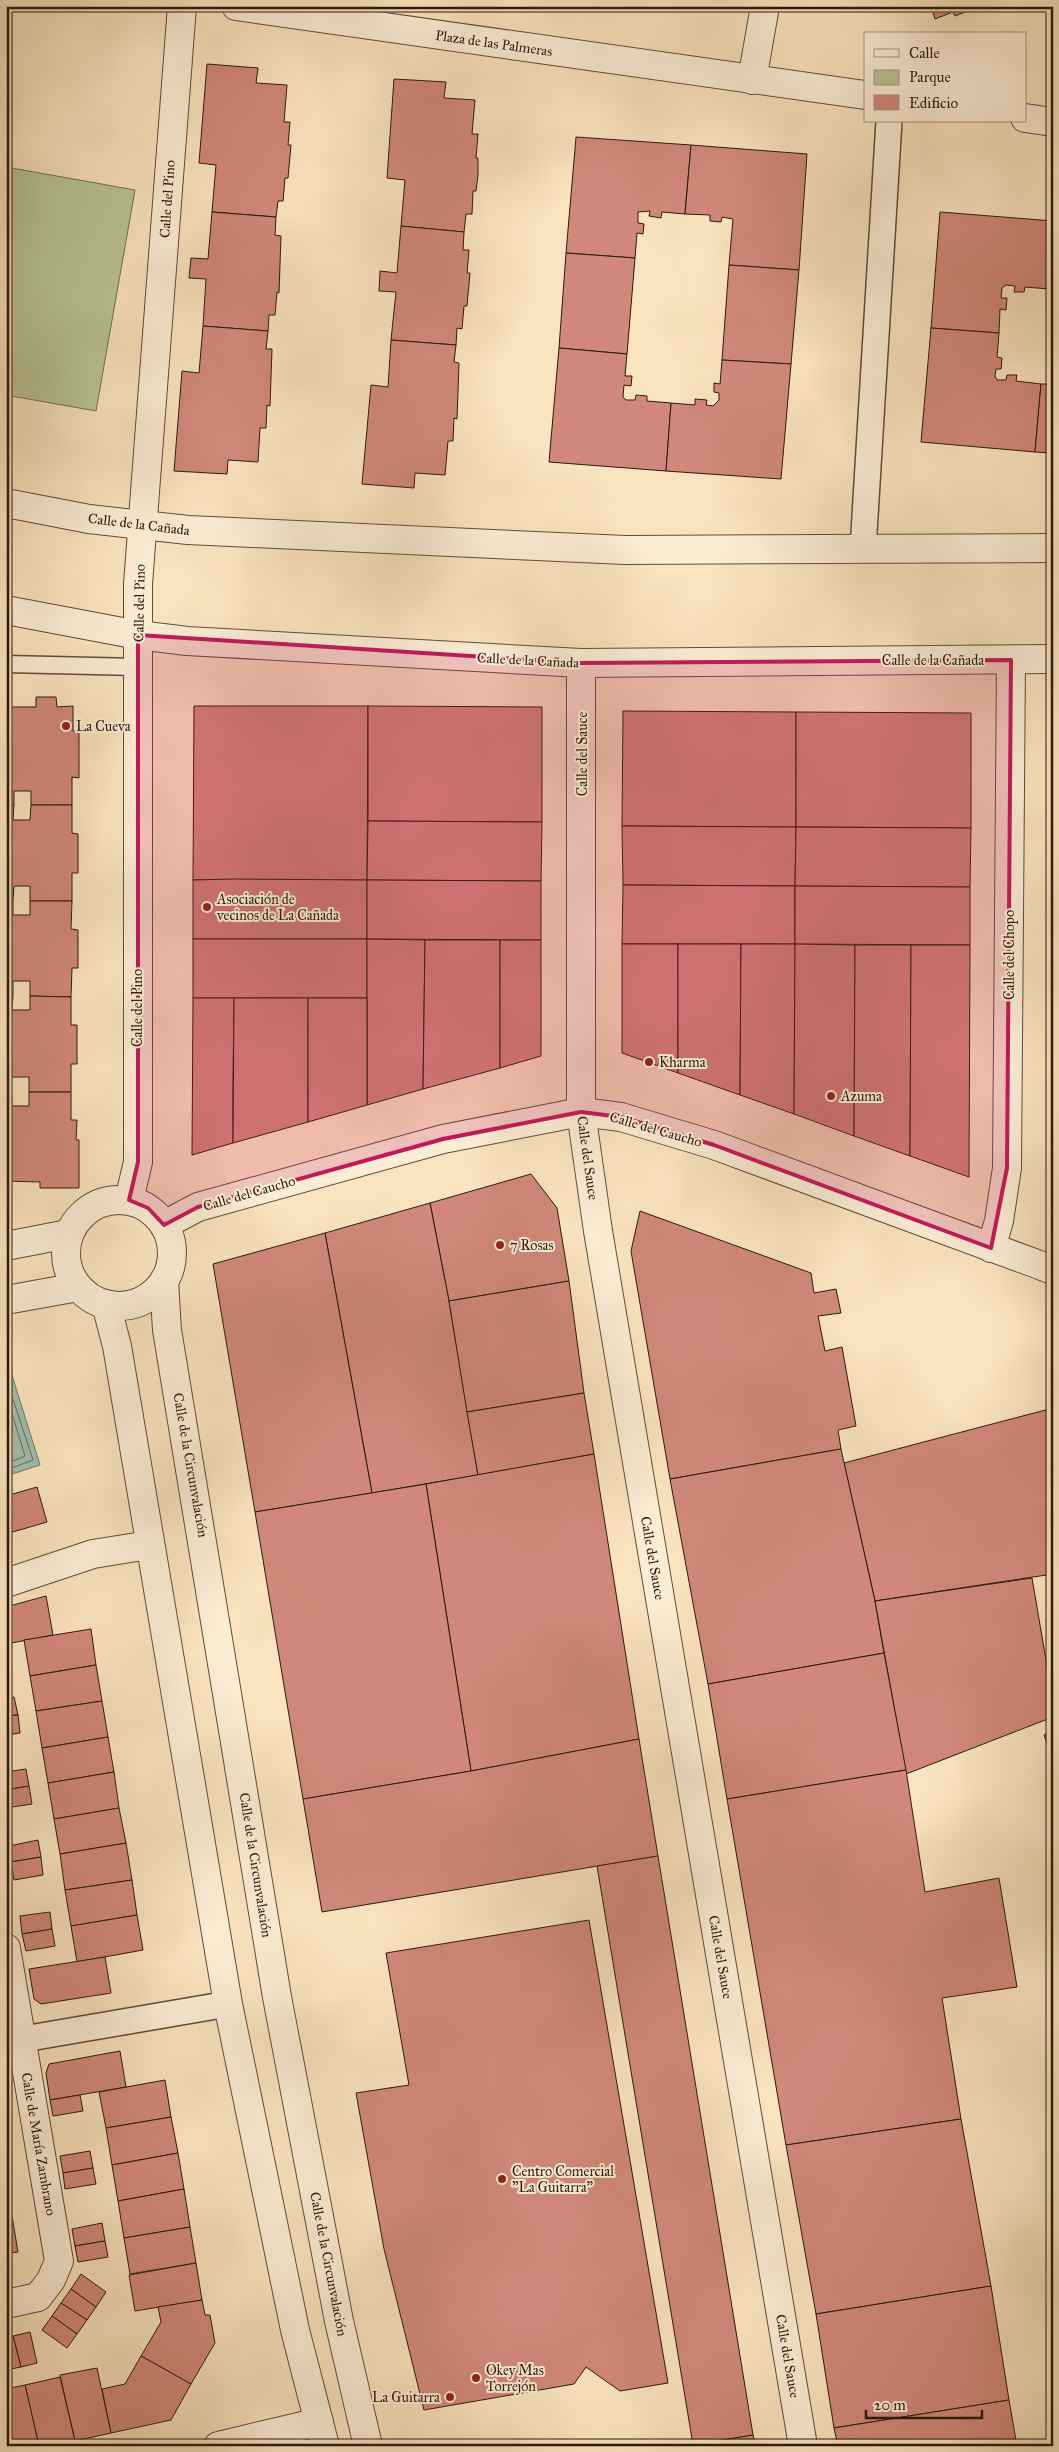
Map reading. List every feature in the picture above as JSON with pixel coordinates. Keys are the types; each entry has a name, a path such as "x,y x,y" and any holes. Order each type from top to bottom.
{"street":[{"name":"Calle del Pino","path":"129,1200 138,1162 138,584 182,6"},
{"name":"Plaza de las Palmeras","path":"236,6 864,95"},
{"path":"752,80 764,6"},
{"path":"1026,118 1053,122"},
{"path":"863,549 889,122"},
{"name":"Calle de la Cañada","path":"6,503 89,519 143,526 208,531 625,550 1053,548"},
{"name":"Calle de la Cañada","path":"6,610 138,635 187,641 581,663 1053,659"},
{"name":"Calle del Chopo","path":"992,1248 999,1221 1007,1168 1011,660"},
{"name":"Calle del Sauce","path":"581,663 581,1112 603,1260 804,2446"},
{"name":"Calle del Caucho","path":"164,1225 198,1207 443,1139 581,1112 620,1117 714,1145 1053,1270"},
{"path":"129,1200 148,1208 164,1225 171,1240 172,1259 164,1281 148,1297 128,1305 106,1304 91,1298 78,1287 66,1263 68,1234 82,1213 104,1201 129,1200"},
{"path":"6,1246 68,1234"},
{"name":"Calle de la Circunvalación","path":"164,1281 167,1330 278,1996 339,2321 368,2446"},
{"path":"6,1300 78,1287"},
{"path":"106,1304 117,1346 149,1545 228,2004 295,2330 322,2434 218,2446"},
{"path":"6,1583 93,1554 149,1545"},
{"name":"Calle de María Zambrano","path":"6,1948 14,2040 59,2261 52,2280 38,2297 6,2304"},
{"path":"14,2040 228,2004"}],"lane":[{"path":"6,664 138,667"}],"highlighted area":[{"path":"138,635 581,663 1011,660 1007,1168 991,1248 714,1145 621,1117 581,1112 443,1139 198,1207 164,1225 148,1208 129,1200 138,1162"}],"green space":[{"path":"6,167 135,190 96,411 6,395"}],"water":[{"path":"11,1372 40,1465 6,1476 6,1374"}],"building":[{"path":"931,6 981,6 955,16 953,12 935,19"},
{"path":"207,64 258,68 256,83 287,85 284,122 290,122 288,145 291,145 288,178 285,178 283,201 278,201 276,217 212,212 216,165 199,163"},
{"path":"394,79 446,82 444,98 475,100 472,134 478,134 476,158 478,158 478,175 476,191 473,191 472,214 466,214 464,232 401,226 405,180 387,178"},
{"path":"576,137 691,145 685,214 662,212 661,218 649,216 650,211 638,212 638,223 644,224 643,234 637,233 635,258 566,253"},
{"path":"691,145 807,154 799,270 729,265 733,219 722,217 721,222 710,221 710,215 685,214"},
{"path":"212,212 276,217 275,235 281,236 279,293 277,292 275,315 269,315 268,331 203,326 206,279 189,278 191,258 208,259"},
{"path":"940,212 1053,221 1049,289 1025,287 1024,292 1014,292 1015,286 1006,285 1002,288 1001,298 1007,298 1006,310 1000,309 999,333 931,328"},
{"path":"401,226 464,232 463,250 469,250 467,273 470,273 467,306 464,306 462,329 457,328 456,345 391,340 396,292 379,291 380,271 397,273"},
{"path":"1053,243 1053,289 1049,289"},
{"path":"566,253 635,258 627,354 559,348"},
{"path":"729,265 799,270 791,364 722,360"},
{"path":"203,326 268,331 266,349 272,349 270,406 267,405 266,428 260,428 258,462 228,460 227,474 174,471 182,371 199,373"},
{"path":"931,328 999,333 997,357 1002,358 1001,369 996,369 995,376 997,380 1006,380 1007,375 1017,375 1016,381 1041,384 1035,452 921,442"},
{"path":"391,340 456,345 454,362 459,363 457,419 454,418 453,441 448,441 445,475 415,473 414,488 362,484 371,385 388,387"},
{"path":"559,348 627,354 625,376 632,376 631,386 624,385 623,397 626,400 635,400 636,395 647,396 647,401 671,403 666,471 549,462"},
{"path":"722,360 791,364 781,479 666,471 671,403 695,405 695,399 707,400 706,405 713,406 719,400 719,393 714,392 714,383 720,384"},
{"path":"1041,384 1053,384 1053,453 1035,452"},
{"path":"6,697 8,697 9,707 36,707 36,697 56,697 57,707 73,706 73,731 79,731 79,778 72,777 72,805 31,805 31,791 14,791 14,805 6,805"},
{"path":"194,706 368,706 367,880 193,880"},
{"path":"368,706 542,707 542,822 368,821"},
{"path":"623,711 796,712 796,827 622,826"},
{"path":"796,712 971,713 971,828 796,827"},
{"path":"6,805 14,805 13,820 30,820 31,805 72,805 72,833 78,834 78,873 72,873 72,901 30,901 30,886 14,886 13,901 6,901"},
{"path":"368,821 542,822 541,881 367,880"},
{"path":"622,826 796,827 795,886 623,885"},
{"path":"796,827 971,828 970,887 795,886"},
{"path":"193,880 367,880 367,939 193,939"},
{"path":"367,880 541,881 541,940 367,939"},
{"path":"623,885 795,886 795,944 622,944"},
{"path":"795,886 970,887 970,945 795,944"},
{"path":"6,901 13,901 13,915 30,915 30,901 72,901 71,929 78,930 78,968 72,968 71,997 30,996 30,981 13,981 13,996 6,996"},
{"path":"193,939 367,939 367,998 193,998"},
{"path":"367,939 425,940 423,1089 367,1105"},
{"path":"425,940 500,940 500,1068 423,1089"},
{"path":"500,940 541,940 541,1056 500,1068"},
{"path":"622,944 678,944 678,1073 622,1053"},
{"path":"678,944 741,944 740,1095 678,1073"},
{"path":"741,944 795,944 794,1114 740,1095"},
{"path":"795,944 855,945 854,1136 794,1114"},
{"path":"855,945 911,945 910,1156 854,1136"},
{"path":"911,945 970,945 969,1177 910,1156"},
{"path":"6,996 13,996 12,1010 30,1010 30,996 71,997 71,1025 77,1025 77,1064 71,1064 71,1092 29,1092 29,1077 11,1077 11,1092 6,1092"},
{"path":"193,998 234,998 233,1143 192,1155"},
{"path":"234,998 308,998 308,1122 233,1143"},
{"path":"308,998 367,998 367,1105 308,1122"},
{"path":"6,1092 11,1092 11,1106 29,1106 29,1092 71,1092 71,1120 77,1120 76,1140 79,1140 79,1188 40,1188 40,1182 6,1181"},
{"name":"7 Rosas","path":"531,1174 557,1208 569,1281 449,1301 430,1203"},
{"path":"430,1203 449,1301 478,1475 372,1493 325,1233"},
{"path":"640,1211 811,1273 814,1293 836,1289 841,1313 818,1316 825,1351 842,1347 856,1426 838,1430 841,1449 670,1479 631,1251"},
{"path":"325,1233 372,1493 255,1512 213,1264"},
{"path":"569,1281 584,1393 467,1412 449,1301"},
{"path":"584,1393 594,1454 478,1475 467,1412"},
{"path":"1053,1408 1053,1574 875,1601 844,1463"},
{"path":"841,1449 875,1601 884,1653 708,1684 670,1479"},
{"path":"594,1454 639,1739 471,1771 426,1484"},
{"path":"426,1484 471,1771 303,1799 255,1512"},
{"path":"37,1487 47,1522 6,1534 6,1496"},
{"path":"1032,1578 1053,1701 1053,1717 906,1774 875,1601"},
{"path":"46,1596 53,1635 6,1644 6,1607"},
{"path":"91,1629 96,1665 30,1676 24,1640"},
{"path":"884,1653 906,1770 727,1799 708,1684"},
{"path":"96,1665 102,1701 36,1711 30,1676"},
{"path":"14,1697 18,1715 6,1716 6,1699"},
{"path":"102,1701 108,1737 42,1748 36,1711"},
{"path":"18,1715 20,1733 6,1735 6,1716"},
{"path":"1053,1731 1053,1760 1044,1735"},
{"path":"108,1737 114,1772 48,1783 42,1748"},
{"path":"639,1739 658,1856 322,1912 303,1799 471,1771"},
{"path":"26,1769 29,1786 6,1790 6,1772"},
{"path":"906,1770 925,1892 999,1878 1017,1987 942,1998 961,2119 786,2145 727,1799"},
{"path":"114,1772 119,1808 54,1819 48,1783"},
{"path":"29,1786 32,1804 6,1808 6,1790"},
{"path":"119,1808 126,1843 60,1854 54,1819"},
{"path":"38,1840 41,1857 11,1862 9,1846"},
{"path":"126,1843 132,1880 65,1890 60,1854"},
{"path":"658,1856 753,2435 693,2445 597,1866"},
{"path":"41,1857 43,1875 14,1880 11,1862"},
{"path":"132,1880 137,1915 71,1926 65,1890"},
{"path":"50,1912 52,1929 22,1934 20,1916"},
{"path":"137,1915 143,1950 77,1962 71,1926"},
{"name":"Centro Comercial \"La Guitarra\"","path":"589,1920 668,2383 620,2391 586,2367 574,2384 424,2410 384,2249 356,2093 409,2085 386,1953"},
{"path":"52,1929 55,1946 26,1951 22,1934"},
{"path":"105,1957 111,1993 41,2004 34,1999 29,1969"},
{"path":"120,2051 126,2087 50,2100 46,2073 49,2064"},
{"path":"165,2080 171,2117 106,2128 99,2092"},
{"path":"80,2095 83,2111 53,2116 50,2100"},
{"path":"171,2117 178,2153 112,2165 106,2128"},
{"path":"961,2119 991,2286 816,2314 786,2145"},
{"path":"90,2151 93,2168 63,2173 60,2156"},
{"path":"178,2153 184,2189 118,2201 112,2165"},
{"path":"93,2168 96,2184 65,2189 63,2173"},
{"path":"6,2181 12,2216 6,2217"},
{"path":"184,2189 190,2227 124,2238 118,2201"},
{"path":"12,2216 18,2252 6,2254 6,2217"},
{"path":"102,2223 105,2241 75,2246 72,2229"},
{"path":"190,2227 196,2263 130,2274 124,2238"},
{"path":"105,2241 108,2257 78,2262 75,2246"},
{"path":"196,2263 202,2300 135,2311 129,2275"},
{"path":"81,2274 106,2292 96,2307 71,2289"},
{"path":"991,2286 1009,2400 834,2428 816,2314"},
{"path":"71,2289 96,2307 87,2320 61,2303"},
{"path":"202,2300 205,2315 210,2315 215,2343 191,2384 141,2356 161,2322 158,2307"},
{"path":"61,2303 87,2320 77,2334 52,2316"},
{"path":"52,2316 77,2334 67,2348 42,2330"},
{"path":"30,2332 37,2363 21,2367 13,2336"},
{"path":"13,2336 21,2367 6,2370 6,2337"},
{"path":"141,2356 191,2384 171,2420 111,2433 102,2389 125,2384"},
{"path":"97,2368 111,2433 75,2441 60,2375"},
{"path":"60,2377 75,2441 56,2446 39,2446 25,2385"},
{"path":"25,2385 39,2446 6,2446 6,2389"},
{"path":"1009,2400 1017,2446 838,2446 834,2428"},
{"path":"753,2435 756,2446 691,2446 693,2445"}],"place":[{"name":"La Cueva","path":"66,726"},
{"name":"Asociación de vecinos de La Cañada","path":"207,907"},
{"name":"Kharma","path":"649,1062"},
{"name":"Azuma","path":"831,1096"},
{"name":"7 Rosas","path":"500,1245"},
{"name":"Centro Comercial \"La Guitarra\"","path":"502,2179"},
{"name":"Okey Mas Torrejón","path":"476,2378"},
{"name":"La Guitarra","path":"450,2397"}]}
